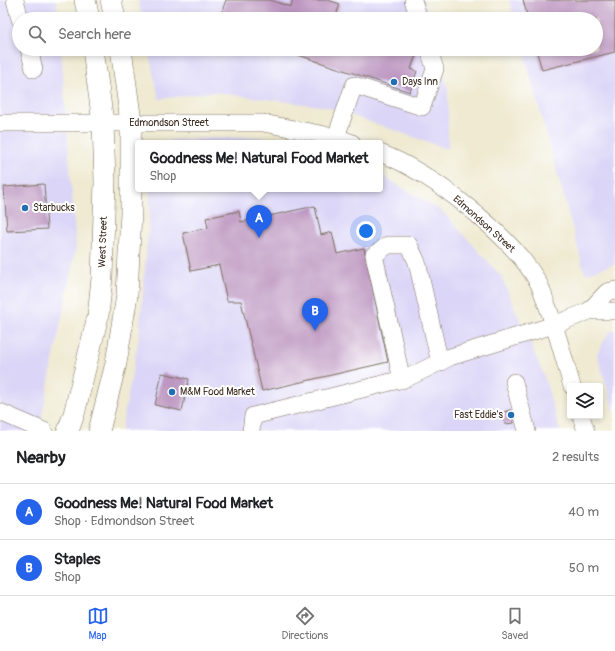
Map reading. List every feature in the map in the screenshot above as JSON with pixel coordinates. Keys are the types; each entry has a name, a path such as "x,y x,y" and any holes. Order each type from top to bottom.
{"main road":[{"path":"85,0 88,12"},
{"path":"111,0 114,12"},
{"name":"West Street","path":"68,431 74,414 98,316 104,228 103,122 94,56"},
{"path":"99,431 116,363 127,295 131,212 131,122 122,56"}],"street":[{"path":"15,0 18,12"},
{"path":"413,0 417,12"},
{"path":"31,56 34,69"},
{"path":"336,137 354,85 422,107 435,69 431,56"},
{"name":"Edmondson Street","path":"0,123 263,123 336,137 344,140"},
{"name":"Edmondson Street","path":"383,154 398,160 458,198 514,249 538,283 554,325 571,383"},
{"path":"402,380 374,254 388,244 409,245 417,262 440,363"},
{"path":"589,312 607,292 615,290"},
{"path":"251,431 253,416 402,380 450,357 554,325 589,312 615,310"},
{"path":"514,382 527,431"},
{"path":"0,412 44,431"},
{"path":"582,419 586,431"}],"shaded area":[{"path":"0,0 56,0 58,12 12,12 12,56 62,56 76,247 39,431 0,431"},
{"path":"138,0 424,0 427,12 141,12"},
{"path":"509,0 615,0 615,264 585,274 525,56 603,56 603,12 513,12"},
{"path":"150,56 439,56 448,89 448,149 327,107 212,92 159,99"},
{"path":"258,137 273,140 172,140"},
{"path":"383,176 444,213 501,276 544,376 560,431 121,431 139,337 150,209 150,192 383,192"},
{"path":"615,330 615,414 597,354 609,332"}],"building":[{"path":"226,0 270,0 291,7 293,0 328,0 340,4 337,12 222,12"},
{"path":"523,0 615,0 615,52 603,55 603,12 526,12"},
{"name":"Days Inn","path":"301,56 416,56 411,69 417,71 410,92"},
{"path":"538,56 599,56 542,70"},
{"name":"Starbucks","path":"44,184 47,229 7,231 4,187"},
{"path":"315,206 321,235 332,232 337,254 364,248 388,362 262,391 241,301 227,301 219,265 191,271 183,233 208,228 206,218 239,211 241,222"},
{"name":"M&M Food Market","path":"162,373 189,379 182,411 155,405"},
{"path":"511,410 514,423 505,424 501,413"}],"place":[{"name":"Days Inn","path":"394,82"},
{"name":"Starbucks","path":"25,208"},
{"name":"Goodness Me! Natural Food Market","path":"259,238"},
{"name":"Staples","path":"315,331"},
{"name":"M&M Food Market","path":"172,392"},
{"name":"Fast Eddie's","path":"511,415"}]}
